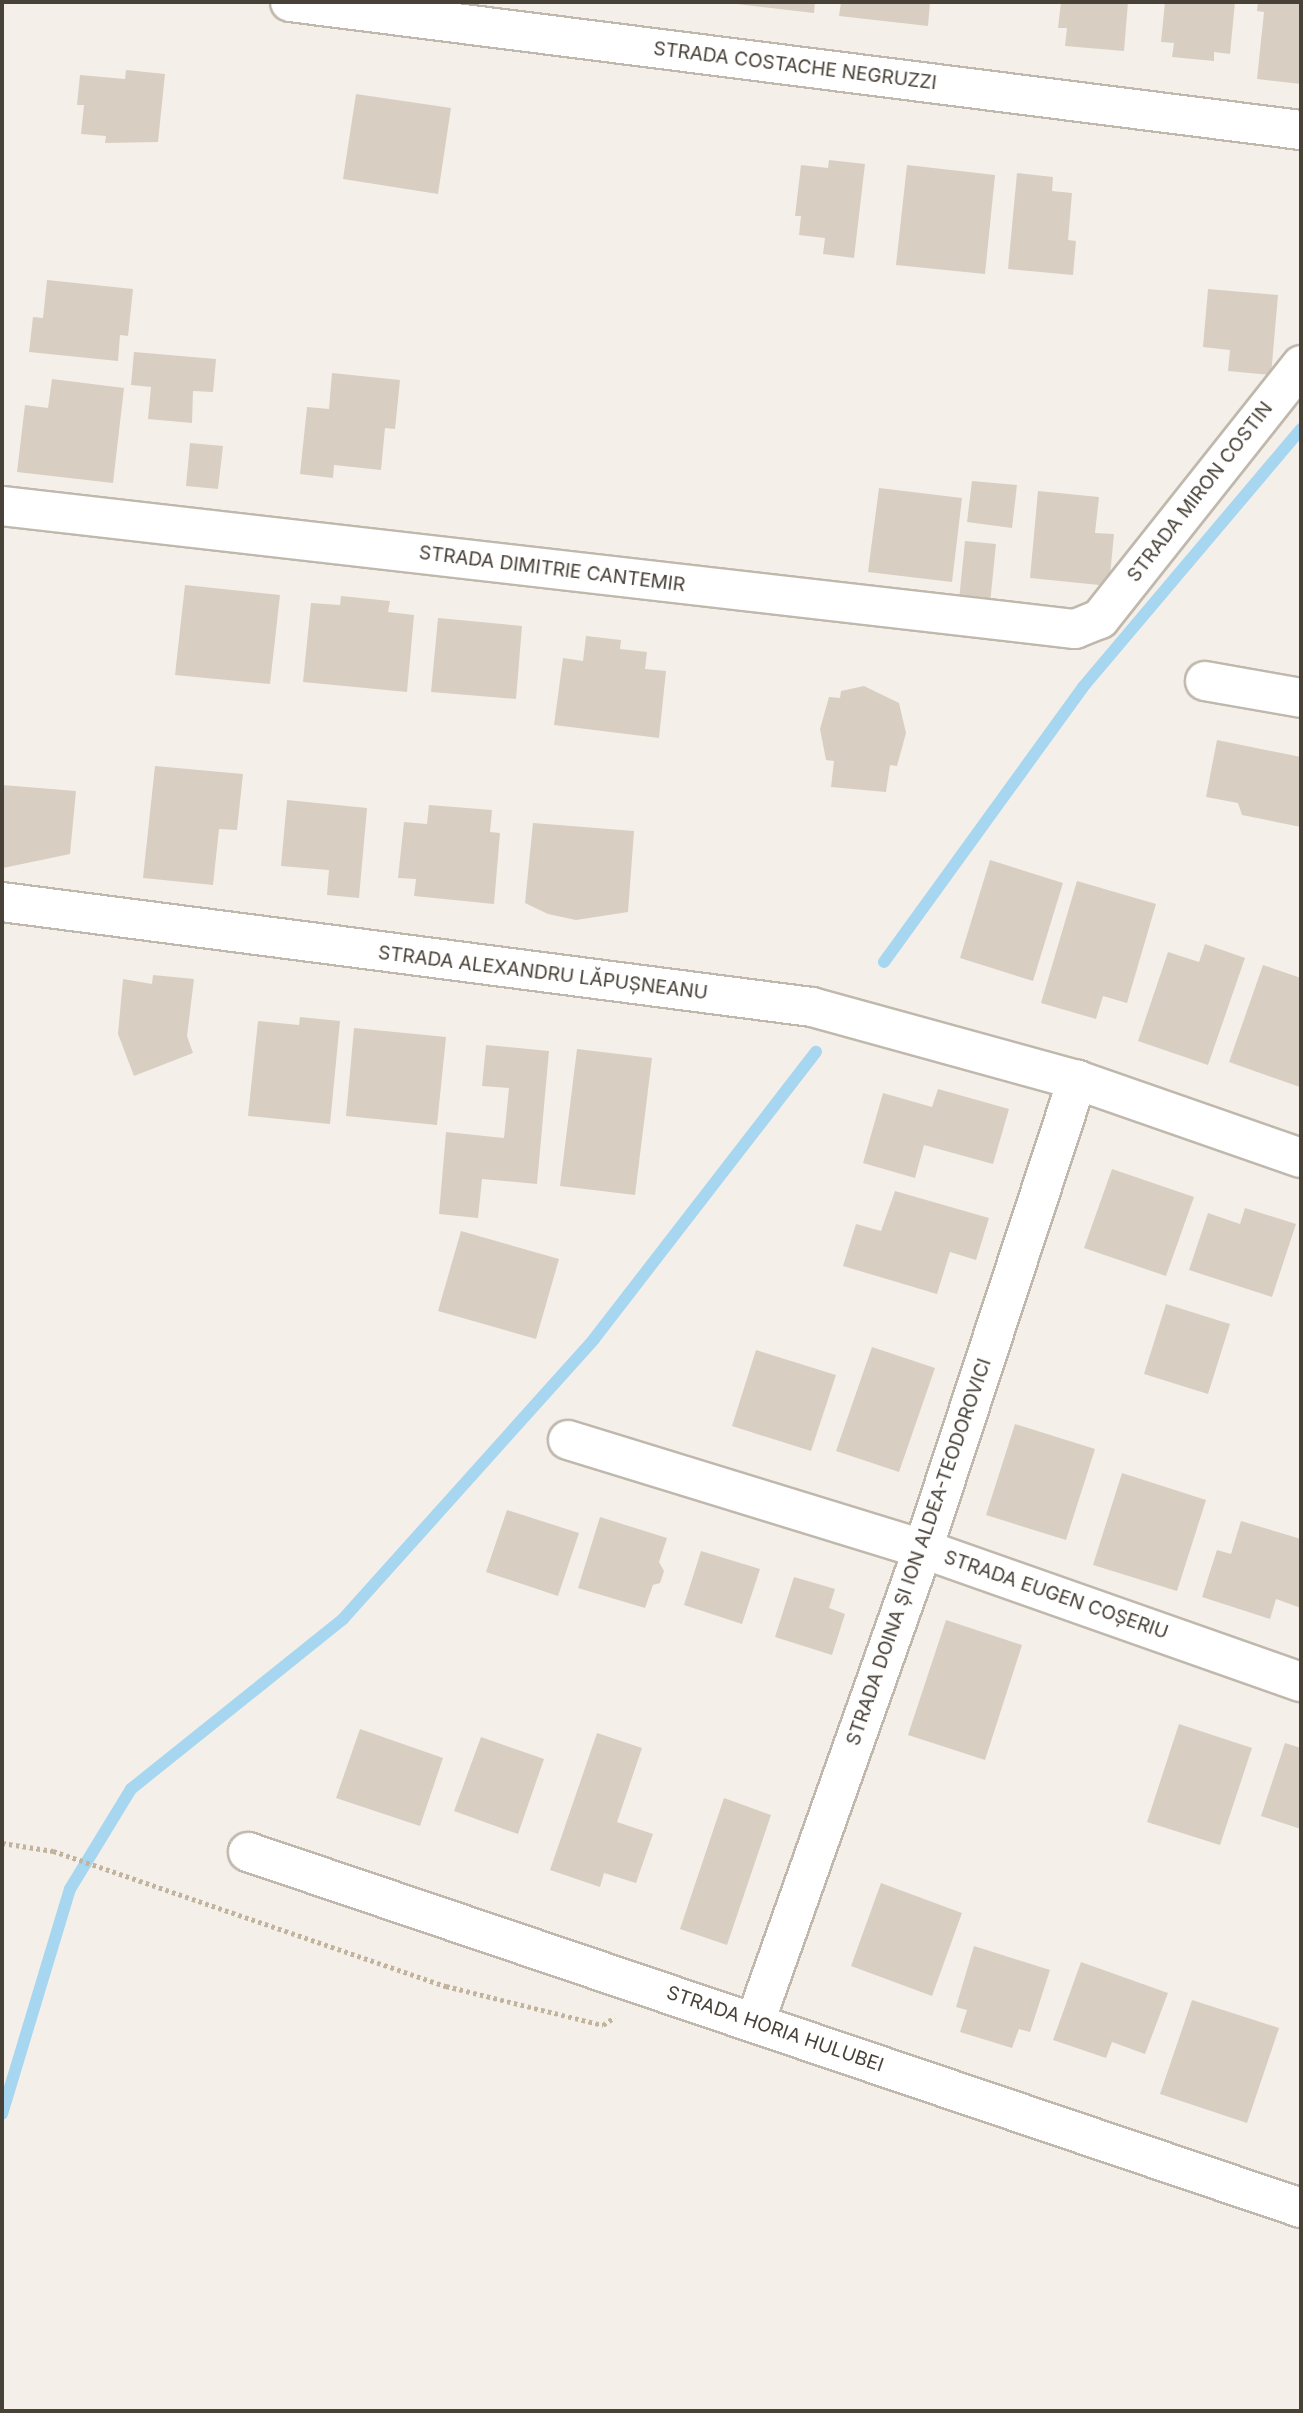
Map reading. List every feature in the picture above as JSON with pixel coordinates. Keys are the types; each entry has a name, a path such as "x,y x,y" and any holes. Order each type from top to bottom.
{"street":[{"name":"STRADA COSTACHE NEGRUZZI","path":"290,2 1301,130"},
{"name":"STRADA MIRON COSTIN","path":"1100,619 1301,365"},
{"name":"STRADA DIMITRIE CANTEMIR","path":"2,506 1075,629 1100,619"},
{"path":"1205,681 1301,698"},
{"name":"STRADA ALEXANDRU LĂPUȘNEANU","path":"2,902 812,1007 871,1021 1077,1080 1301,1158"},
{"name":"STRADA DOINA ȘI ION ALDEA-TEODOROVICI","path":"755,2022 923,1549 1077,1080"},
{"name":"STRADA EUGEN COȘERIU","path":"568,1440 923,1549 1301,1682"},
{"name":"STRADA HORIA HULUBEI","path":"248,1852 1301,2208"}],"path":[{"path":"2,1843 70,1857 446,1986 603,2025 655,1988"}],"building":[{"path":"720,2 815,2 814,13"},
{"path":"841,2 930,2 928,26 839,16"},
{"path":"1061,2 1128,2 1124,51 1065,46 1067,28 1058,28"},
{"path":"1165,2 1235,2 1230,54 1214,52 1214,61 1172,57 1174,43 1161,42"},
{"path":"1258,2 1301,2 1301,84 1257,79 1264,12 1257,11"},
{"path":"126,70 165,74 158,142 105,143 106,136 81,134 84,105 77,105 80,75 125,79"},
{"path":"356,94 451,108 438,194 343,179"},
{"path":"829,160 865,164 854,258 823,254 825,238 799,235 801,216 795,216 801,165 828,168"},
{"path":"907,165 995,175 985,274 896,265"},
{"path":"1017,173 1053,177 1052,191 1072,193 1068,240 1076,241 1073,275 1008,269"},
{"path":"47,280 133,289 128,336 120,335 118,361 29,352 33,317 43,318"},
{"path":"1208,289 1278,295 1271,375 1228,371 1230,350 1203,347"},
{"path":"134,352 216,359 213,392 193,391 192,423 148,419 151,387 131,385"},
{"path":"332,373 400,380 395,429 385,428 381,470 334,465 333,478 300,474 307,407 329,409"},
{"path":"52,379 124,388 113,483 17,472 25,405 48,408"},
{"path":"190,443 223,446 218,489 186,486"},
{"path":"972,481 1017,485 1012,528 967,522"},
{"path":"879,488 962,498 952,582 868,572"},
{"path":"1038,491 1099,497 1095,533 1114,534 1109,586 1030,578"},
{"path":"965,541 996,544 990,604 959,600"},
{"path":"185,585 280,595 270,684 175,675"},
{"path":"341,596 390,601 388,612 414,615 407,692 303,682 311,603 340,605"},
{"path":"438,618 522,626 516,699 431,692"},
{"path":"586,636 621,640 620,649 647,652 645,669 666,671 659,738 554,725 563,658 583,661"},
{"path":"864,686 899,703 906,733 897,766 890,765 886,792 831,787 834,761 826,760 820,729 829,697 840,698 841,691"},
{"path":"1217,740 1301,757 1301,827 1242,815 1238,803 1206,797"},
{"path":"155,766 243,774 237,830 219,829 213,885 143,878"},
{"path":"2,785 76,791 70,854 3,868"},
{"path":"287,800 367,808 359,898 327,895 329,870 281,866"},
{"path":"429,805 492,810 490,832 500,833 494,904 414,896 416,879 398,878 404,822 427,824"},
{"path":"533,823 634,831 628,912 576,920 548,914 525,903"},
{"path":"990,860 1063,883 1033,981 960,958"},
{"path":"1077,881 1156,904 1127,1003 1103,996 1096,1019 1041,1003"},
{"path":"1205,944 1245,958 1208,1065 1138,1041 1168,952 1199,962"},
{"path":"1263,965 1301,978 1300,1087 1229,1062"},
{"path":"153,975 194,979 187,1036 193,1053 134,1076 118,1034 123,979 152,984"},
{"path":"300,1017 340,1021 330,1124 248,1116 258,1021 299,1025"},
{"path":"354,1028 446,1037 437,1125 346,1116"},
{"path":"486,1045 549,1051 537,1184 482,1179 478,1218 439,1214 446,1132 504,1138 509,1088 482,1086"},
{"path":"577,1049 652,1058 635,1195 560,1186"},
{"path":"938,1089 1009,1109 993,1164 924,1145 915,1178 863,1163 883,1093 932,1107"},
{"path":"1112,1169 1194,1197 1166,1276 1084,1248"},
{"path":"895,1191 989,1218 976,1260 950,1252 937,1294 843,1266 856,1224 881,1231"},
{"path":"1245,1208 1296,1224 1272,1297 1189,1270 1208,1213 1240,1224"},
{"path":"461,1231 559,1259 536,1339 438,1311"},
{"path":"1166,1304 1230,1324 1208,1394 1144,1374"},
{"path":"872,1347 935,1368 899,1472 836,1451"},
{"path":"756,1350 836,1375 811,1451 732,1426"},
{"path":"1015,1424 1095,1449 1066,1540 986,1515"},
{"path":"1122,1473 1206,1500 1177,1591 1093,1565"},
{"path":"507,1510 579,1533 558,1596 486,1572"},
{"path":"600,1517 667,1538 659,1562 664,1571 660,1583 653,1585 645,1608 578,1588"},
{"path":"1241,1521 1301,1539 1301,1608 1276,1599 1270,1619 1202,1597 1217,1550 1231,1554"},
{"path":"701,1551 760,1569 742,1624 684,1605"},
{"path":"794,1577 835,1589 829,1608 845,1614 832,1655 775,1637"},
{"path":"946,1620 1022,1645 985,1760 908,1735"},
{"path":"1179,1724 1252,1748 1220,1845 1147,1822"},
{"path":"360,1729 443,1758 420,1826 336,1798"},
{"path":"597,1733 642,1748 617,1822 653,1834 636,1883 604,1873 600,1887 550,1870"},
{"path":"481,1737 544,1759 518,1834 454,1811"},
{"path":"1285,1743 1301,1748 1301,1829 1261,1816"},
{"path":"724,1798 771,1815 727,1945 680,1929"},
{"path":"881,1883 962,1913 932,1996 851,1966"},
{"path":"974,1946 1050,1970 1030,2032 1019,2029 1012,2048 960,2032 967,2010 956,2007"},
{"path":"1081,1962 1168,1993 1145,2054 1112,2042 1106,2058 1053,2040"},
{"path":"1192,2000 1279,2028 1247,2123 1160,2094"}],"waterway":[{"path":"884,962 1083,687 1301,429"},
{"path":"2,2114 70,1889 131,1789 343,1619 594,1339 816,1052"}]}
